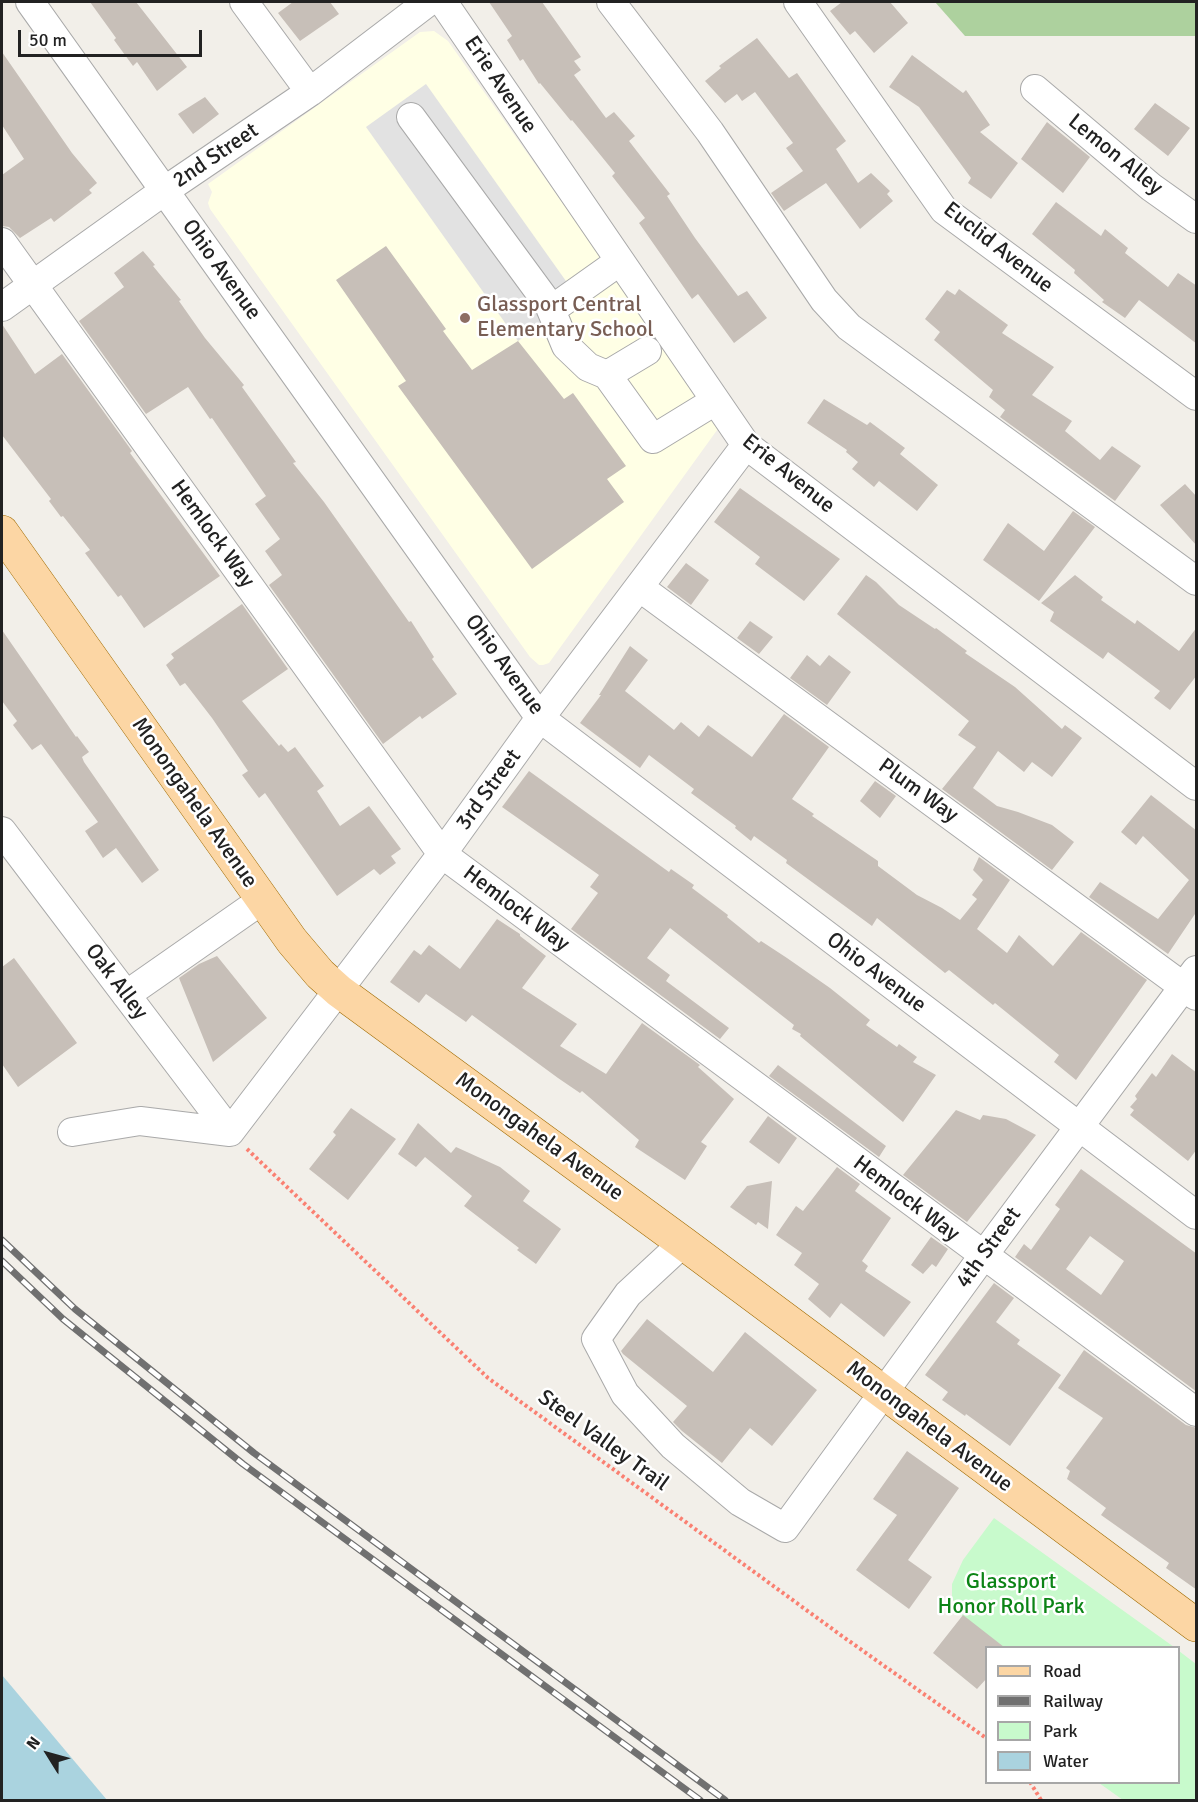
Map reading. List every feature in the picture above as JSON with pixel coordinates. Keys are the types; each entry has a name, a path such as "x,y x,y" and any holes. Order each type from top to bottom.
{"main road":[{"name":"Monongahela Avenue","path":"2,532 262,900 320,974 339,991 1197,1625"}],"street":[{"name":"Ohio Avenue","path":"30,2 540,718 1197,1215"},
{"path":"244,2 310,92"},
{"name":"2nd Street","path":"2,307 164,191 310,92 428,2"},
{"name":"Erie Avenue","path":"443,2 746,445 1197,786"},
{"path":"611,2 710,132 824,300 849,327 1197,581"},
{"name":"Euclid Avenue","path":"798,2 944,210 1197,396"},
{"name":"Lemon Alley","path":"1035,89 1152,187 1197,219"},
{"path":"411,117 551,310 566,346 588,367 607,375 653,439 715,400"},
{"name":"Hemlock Way","path":"2,242 442,854 1197,1412"},
{"path":"551,310 620,261"},
{"path":"607,375 647,351"},
{"name":"3rd Street","path":"230,1132 442,854 540,718 746,445"},
{"name":"Plum Way","path":"639,587 1192,984"},
{"name":"Oak Alley","path":"2,831 230,1132"},
{"path":"126,995 262,900"},
{"name":"4th Street","path":"683,1243 628,1294 596,1339 625,1394 673,1446 740,1502 785,1528 1079,1127 1192,984"},
{"path":"72,1132 140,1121 230,1132"}],"path":[{"name":"Steel Valley Trail","path":"230,1132 488,1378 832,1629 985,1737"},
{"path":"1031,1784 1041,1800"}],"shaded area":[{"name":"Glassport Central Elementary School","path":"434,31 448,41 720,426 549,663 543,665 539,665 530,657 210,209 208,203 212,192 208,184 420,32"},
{"path":"426,84 578,298 518,341 366,127"}],"green space":[{"path":"935,2 1196,2 1196,36 965,36"},
{"name":"Glassport Honor Roll Park","path":"994,1518 1173,1646 985,1646 985,1655 952,1598 952,1584 963,1560"},
{"path":"1180,1652 1196,1664 1196,1800 1123,1800 1100,1784 1180,1784"}],"water":[{"path":"2,1675 107,1800 2,1800"}],"building":[{"path":"90,2 136,2 187,67 157,91 137,62 133,66"},
{"path":"293,2 330,2 339,14 300,41 278,13"},
{"path":"489,2 542,2 581,57 574,61 581,70 574,75 606,118 614,112 635,136 629,141 670,194 667,196 695,238 738,296 747,291 767,318 734,343 698,294 692,299 639,223 645,218 612,176 615,173 539,84 523,59 520,61 507,40 512,36"},
{"path":"842,2 890,2 908,23 874,53 855,31 850,35 830,11"},
{"path":"757,38 789,78 797,73 846,141 836,149 858,183 871,173 890,191 887,194 893,201 860,229 826,183 784,211 771,193 803,171 786,148 793,143 755,92 742,101 737,94 725,103 705,81 721,68 719,66"},
{"path":"2,52 72,153 97,183 89,190 92,193 54,222 51,218 20,238 9,227 2,226 2,175 24,159 2,125"},
{"path":"912,55 963,93 966,90 990,125 980,132 1018,163 991,199 968,183 971,178 919,107 889,87"},
{"path":"205,97 219,114 193,134 178,114"},
{"path":"1155,103 1190,128 1168,156 1134,129"},
{"path":"1047,122 1090,157 1063,193 1021,159"},
{"path":"1056,202 1101,236 1105,229 1128,248 1125,253 1168,287 1178,273 1197,286 1197,344 1139,300 1125,318 1102,302 1104,300 1074,273 1075,270 1032,234"},
{"path":"386,246 446,329 443,331 472,370 518,341 564,399 573,393 626,466 607,479 624,502 532,569 398,386 406,381 336,280"},
{"path":"143,251 181,300 179,301 205,338 244,385 242,387 296,462 293,463 324,502 409,622 411,621 434,657 432,659 457,694 422,719 420,716 383,744 269,585 282,575 265,551 280,539 255,504 266,496 212,418 210,419 188,387 146,414 79,321 124,287 114,273"},
{"path":"959,289 1008,325 1002,333 1054,367 1032,395 1072,421 1065,431 1100,460 1112,446 1141,466 1115,501 1000,417 1005,410 989,397 993,390 934,340 940,332 925,319 947,290 955,295"},
{"path":"2,324 35,374 62,354 132,451 130,453 220,576 144,628 121,595 118,597 85,553 90,550 63,516 61,517 49,501 51,499 2,435"},
{"path":"824,399 867,425 870,422 905,448 900,454 938,485 917,511 879,481 874,487 852,469 858,462 846,452 847,450 807,423"},
{"path":"1185,484 1197,497 1197,546 1160,505"},
{"path":"740,488 840,559 804,601 755,564 760,557 714,522"},
{"path":"1073,511 1095,527 1039,601 983,560 1008,523 1044,551"},
{"path":"686,563 709,580 691,605 667,587"},
{"path":"866,575 899,605 936,628 967,651 965,653 1015,687 1062,729 1065,725 1082,738 1052,777 1032,762 1024,772 998,751 973,788 997,806 1052,825 1074,842 1052,870 942,789 976,747 958,735 969,721 837,614"},
{"path":"1075,575 1103,597 1101,600 1135,624 1137,620 1179,651 1197,627 1197,675 1170,710 1154,698 1160,691 1108,652 1103,659 1050,621 1054,612 1041,603"},
{"path":"242,604 288,669 242,701 279,746 281,744 288,752 295,747 324,786 317,791 340,826 369,806 401,849 391,856 396,863 380,875 374,869 337,896 265,793 259,798 242,775 248,771 212,718 185,683 180,686 166,665 174,658 171,654"},
{"path":"750,621 773,637 759,654 737,638"},
{"path":"2,630 76,737 89,752 82,757 84,762 159,870 142,883 116,848 103,858 85,831 98,822 41,744 32,750 13,725 17,721 2,701"},
{"path":"630,646 648,660 625,691 674,730 681,722 699,737 708,725 752,757 784,714 829,747 792,799 814,814 812,816 878,861 878,866 917,895 960,920 977,899 972,895 983,880 973,870 979,857 1010,880 977,929 1007,953 1019,935 1053,966 1081,932 1147,980 1076,1080 1054,1062 1059,1055 995,1003 993,1005 949,970 945,973 877,918 872,926 786,863 787,860 754,836 751,841 735,828 736,826 691,793 694,789 649,755 640,768 580,723 601,695 599,695"},
{"path":"807,655 820,666 829,655 851,672 827,705 790,678"},
{"path":"529,771 669,872 671,869 694,885 692,888 728,915 727,917 759,943 761,941 830,988 870,1020 866,1025 897,1047 899,1044 917,1057 913,1062 936,1075 903,1122 800,1036 801,1034 792,1029 794,1025 670,928 647,958 670,975 666,981 729,1028 720,1039 571,929 598,893 590,887 599,875 502,807"},
{"path":"875,781 896,796 880,818 860,801"},
{"path":"1151,795 1197,831 1197,911 1168,954 1089,897 1100,882 1158,919 1189,880 1143,836 1136,845 1121,832"},
{"path":"497,919 520,934 546,956 522,988 577,1024 560,1046 606,1074 642,1023 700,1065 698,1067 734,1099 701,1142 707,1146 685,1180 635,1147 639,1140 582,1091 580,1093 558,1078 472,1015 466,1022 426,994 419,1003 390,982 414,950 421,955 429,945 460,969"},
{"path":"217,956 267,1018 213,1062 179,978 199,964"},
{"path":"14,958 77,1043 18,1087 2,1064 2,967"},
{"path":"1172,1054 1197,1073 1197,1149 1188,1161 1130,1115 1134,1110 1130,1107 1137,1099 1135,1096 1152,1073 1156,1077"},
{"path":"778,1065 886,1146 879,1157 769,1076"},
{"path":"351,1108 396,1139 348,1200 309,1169 336,1135 333,1132"},
{"path":"956,1110 980,1120 983,1115 1006,1119 1036,1135 967,1222 903,1175"},
{"path":"768,1116 797,1138 779,1164 749,1142"},
{"path":"418,1123 451,1153 456,1147 500,1167 530,1191 523,1201 561,1229 536,1264 464,1206 472,1196 425,1157 416,1167 398,1154"},
{"path":"837,1167 860,1184 855,1191 891,1218 862,1261 868,1266 865,1271 911,1302 884,1337 841,1303 830,1318 808,1299 819,1284 794,1265 802,1253 776,1235 796,1206 803,1211"},
{"path":"1081,1169 1197,1254 1197,1392 1015,1257 1024,1244 1031,1250 1060,1209 1055,1205","holes":["1090,1236 1124,1261 1101,1295 1066,1269"]},
{"path":"772,1181 768,1229 758,1222 756,1225 730,1207 747,1186"},
{"path":"931,1237 948,1249 936,1267 932,1264 923,1274 911,1265"},
{"path":"994,1283 1014,1298 996,1322 1020,1340 1017,1344 1061,1375 1010,1446 966,1414 965,1416 942,1400 948,1392 925,1375"},
{"path":"647,1319 713,1372 745,1332 817,1390 772,1446 750,1428 722,1463 673,1422 687,1406 621,1351"},
{"path":"1084,1350 1186,1425 1197,1428 1197,1590 1166,1568 1169,1563 1101,1515 1106,1508 1067,1479 1070,1471 1066,1468 1103,1418 1058,1388"},
{"path":"907,1451 959,1488 908,1560 932,1577 909,1609 856,1570 897,1515 873,1499"},
{"path":"963,1615 1003,1646 985,1646 985,1680 977,1689 933,1653"}],"railway":[{"path":"2,1240 75,1309 254,1453 725,1800"},
{"path":"2,1261 63,1319 243,1464 700,1800"}],"place":[{"name":"Glassport Central Elementary School","path":"465,318"}]}
